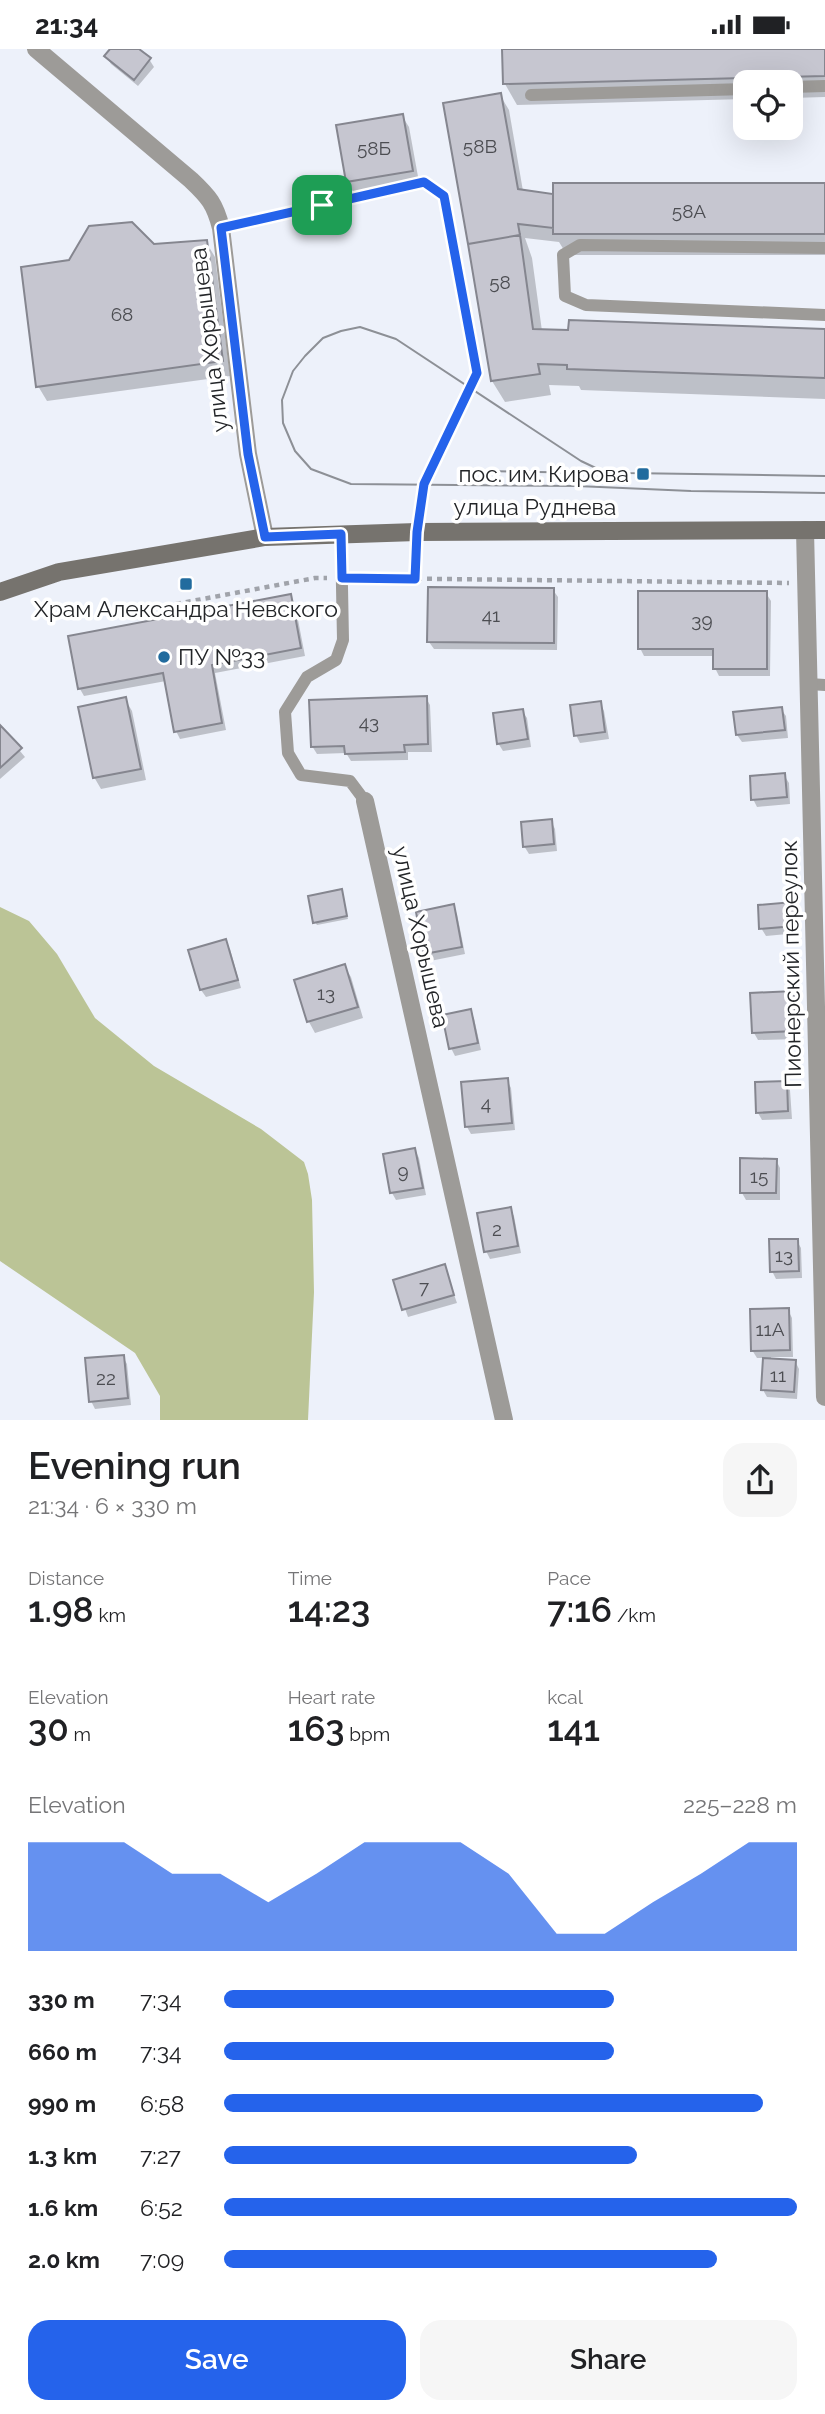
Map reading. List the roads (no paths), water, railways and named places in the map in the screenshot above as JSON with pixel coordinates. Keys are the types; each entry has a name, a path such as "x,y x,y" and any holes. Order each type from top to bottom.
{"main road":[{"name":"улица Руднева","path":"0,592 59,572 265,537 417,532 825,530"}],"street":[{"name":"улица Хорышева","path":"36,49 206,194 216,207 221,228 248,454 265,537"},
{"name":"Пионерский переулок","path":"805,530 806,583 817,685 825,1397"},
{"name":"улица Хорышева","path":"365,801 504,1420"}],"lane":[{"path":"803,87 825,86"},
{"path":"531,95 733,89"},
{"path":"221,228 424,182 444,196 477,373"},
{"path":"825,248 580,245 563,255 565,296 586,305 825,315"},
{"name":"улица Хорышева","path":"341,534 343,639 336,660 307,677 285,712 288,753 301,775 350,781 365,801"}],"tram line":[{"path":"825,476 626,473 600,470 581,461 396,339 360,327 323,338 293,371 282,400 283,423 295,451 311,469 351,484 577,486 825,493"},
{"path":"486,471 598,473"}],"place":[{"name":"пос. им. Кирова","path":"643,474"},
{"name":"Храм Александра Невского","path":"186,584"},
{"name":"ПУ №33","path":"164,657"}]}
